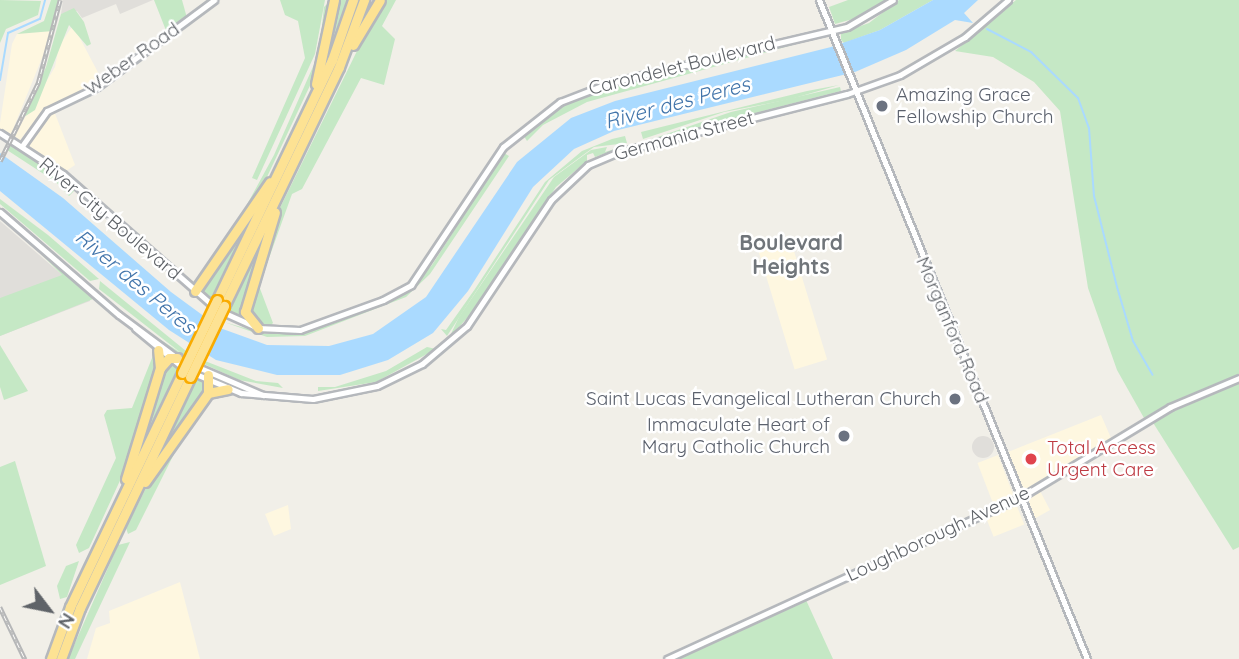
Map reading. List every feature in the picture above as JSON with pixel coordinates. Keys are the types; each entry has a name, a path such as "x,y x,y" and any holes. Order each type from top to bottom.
{"highway":[{"path":"312,101 334,0"},
{"path":"220,305 312,101 354,0"},
{"path":"125,502 339,67 363,0"},
{"path":"339,67 380,0"},
{"path":"195,290 279,170"},
{"path":"239,321 245,312 283,185"},
{"path":"245,312 258,328"},
{"path":"61,659 74,620 116,532 160,368 158,350"},
{"path":"160,368 173,358"},
{"path":"51,659 70,607 103,537 125,502 208,393 210,379"},
{"path":"208,393 228,389"}],"main road":[{"name":"Weber Road","path":"22,146 47,111 97,87 214,0"},
{"name":"Morganford Road","path":"820,0 1087,659"},
{"name":"Carondelet Boulevard","path":"220,305 239,321 258,328 312,327 402,291 428,264 503,148 532,120 564,99 612,82 832,30 866,19 892,0"},
{"name":"Germania Street","path":"135,328 158,350 228,389 266,396 313,399 360,391 399,377 438,353 480,312 556,193 597,160 856,91 937,56 1008,0"},
{"name":"River City Boulevard","path":"0,133 64,174 195,290 220,305"},
{"name":"Germania Street","path":"1,213 173,358"},
{"name":"Loughborough Avenue","path":"667,659 1021,498 1165,410 1239,378"},
{"name":"Germania Street","path":"210,379 266,396"}],"shaded area":[{"path":"63,0 153,0 120,14 116,4 82,18 77,11 61,14"},
{"path":"73,25 102,80 44,109 20,140 14,136 55,67 59,46"},
{"path":"28,30 53,31 11,134 0,129 0,123 12,44 17,34"},
{"path":"54,111 75,165 66,171 28,145"},
{"path":"0,221 90,299 90,301 0,336"},
{"path":"790,238 827,359 795,369 757,248"},
{"path":"1101,415 1111,438 1024,490 1008,452"},
{"path":"983,436 991,439 994,447 991,455 983,458 975,455 972,447 975,439"},
{"path":"998,455 1014,496 993,504 977,463"},
{"path":"1039,489 1050,510 1034,519 1027,497"},
{"path":"1016,504 1024,524 994,537 985,516"},
{"path":"288,505 291,529 274,536 265,514"},
{"path":"180,582 200,659 87,659 96,628 110,623 109,611"}],"green space":[{"path":"0,0 41,1 38,15 6,29 0,43"},
{"path":"51,0 58,0 53,31 17,34 44,21"},
{"path":"154,0 182,0 187,18 167,33"},
{"path":"280,0 325,0 315,54 257,180 252,178 305,58 298,21 285,15"},
{"path":"331,0 314,77 266,179 237,223 274,155 319,53 324,7"},
{"path":"335,0 347,0 323,65"},
{"path":"382,0 396,0 382,26 395,39 384,85 361,78 302,189 292,194 259,286 273,323 270,326 253,320 251,303 278,212"},
{"path":"848,0 886,0 860,17 835,24 829,7"},
{"path":"899,0 933,0 880,30 844,43 841,40 841,33 869,23"},
{"path":"1016,0 1239,0 1239,374 1144,418 1117,370 1088,288 1060,111 1034,82 993,57 955,51"},
{"path":"74,8 84,22 91,44 87,46 69,25 35,110 24,117 46,67 61,14"},
{"path":"807,41 587,102 543,125 527,141 522,133 555,109 592,92"},
{"path":"839,85 791,99 724,112 643,139 641,132 807,91"},
{"path":"840,87 841,91 643,142 731,112"},
{"path":"625,136 627,143 594,147 549,180 447,336 441,329 446,330 545,182 582,151"},
{"path":"10,144 58,175 75,190 69,196 56,182 7,150"},
{"path":"627,145 595,157 593,153 587,155 587,161 556,187 478,306 449,338 459,317 554,177 591,150 607,147 605,152"},
{"path":"504,153 509,156 430,274 406,297 305,336 267,337 224,322 266,334 302,334 405,294 432,265"},
{"path":"0,199 48,235 99,279 90,281 0,204"},
{"path":"259,199 211,299 201,290"},
{"path":"265,235 243,312 239,316 229,311"},
{"path":"29,242 93,299 0,336 0,298 62,275"},
{"path":"100,281 186,351 183,357 166,346 171,352 105,298 163,344 161,340 181,353 99,289"},
{"path":"0,345 28,391 4,400 0,387"},
{"path":"427,347 436,349 376,382 318,391 318,387 335,387 386,371"},
{"path":"154,353 159,364 129,461 89,548 79,553 76,545 116,458 104,415 107,410 132,408"},
{"path":"205,361 256,381 278,383 283,388 239,380 204,364"},
{"path":"170,363 178,368 134,459 161,371"},
{"path":"197,379 210,386 156,463"},
{"path":"1239,382 1239,547 1233,550 1152,421"},
{"path":"214,392 184,434 136,530 128,534 126,528 152,476"},
{"path":"15,461 46,566 0,585 0,467"},
{"path":"130,542 75,659 68,659 118,545"},
{"path":"79,561 67,597 60,599 57,586 66,566"},
{"path":"806,600 833,659 676,659 804,601"}],"water":[{"name":"River des Peres","path":"933,0 978,0 964,13 973,23 955,20 906,50 855,72 614,131 574,149 533,187 468,291 433,333 388,360 340,375 277,375 216,360 169,330 0,191 0,153 63,198 171,292 220,328 267,345 329,346 373,334 426,297 517,162 571,118 615,101 831,47 880,30"}],"waterway":[{"path":"0,80 8,33 40,19 45,0"},
{"path":"987,29 1031,52 1078,98 1089,128 1094,196 1117,287 1133,341 1153,375"}],"railway":[{"path":"0,161 38,83 60,0"},
{"path":"0,607 25,659"}],"place":[{"name":"Amazing Grace Fellowship Church","path":"882,106"},
{"name":"Saint Lucas Evangelical Lutheran Church","path":"955,399"},
{"name":"Immaculate Heart of Mary Catholic Church","path":"844,436"},
{"name":"Total Access Urgent Care","path":"1031,459"}],"district":[{"name":"Boulevard Heights","path":"791,254"}]}
